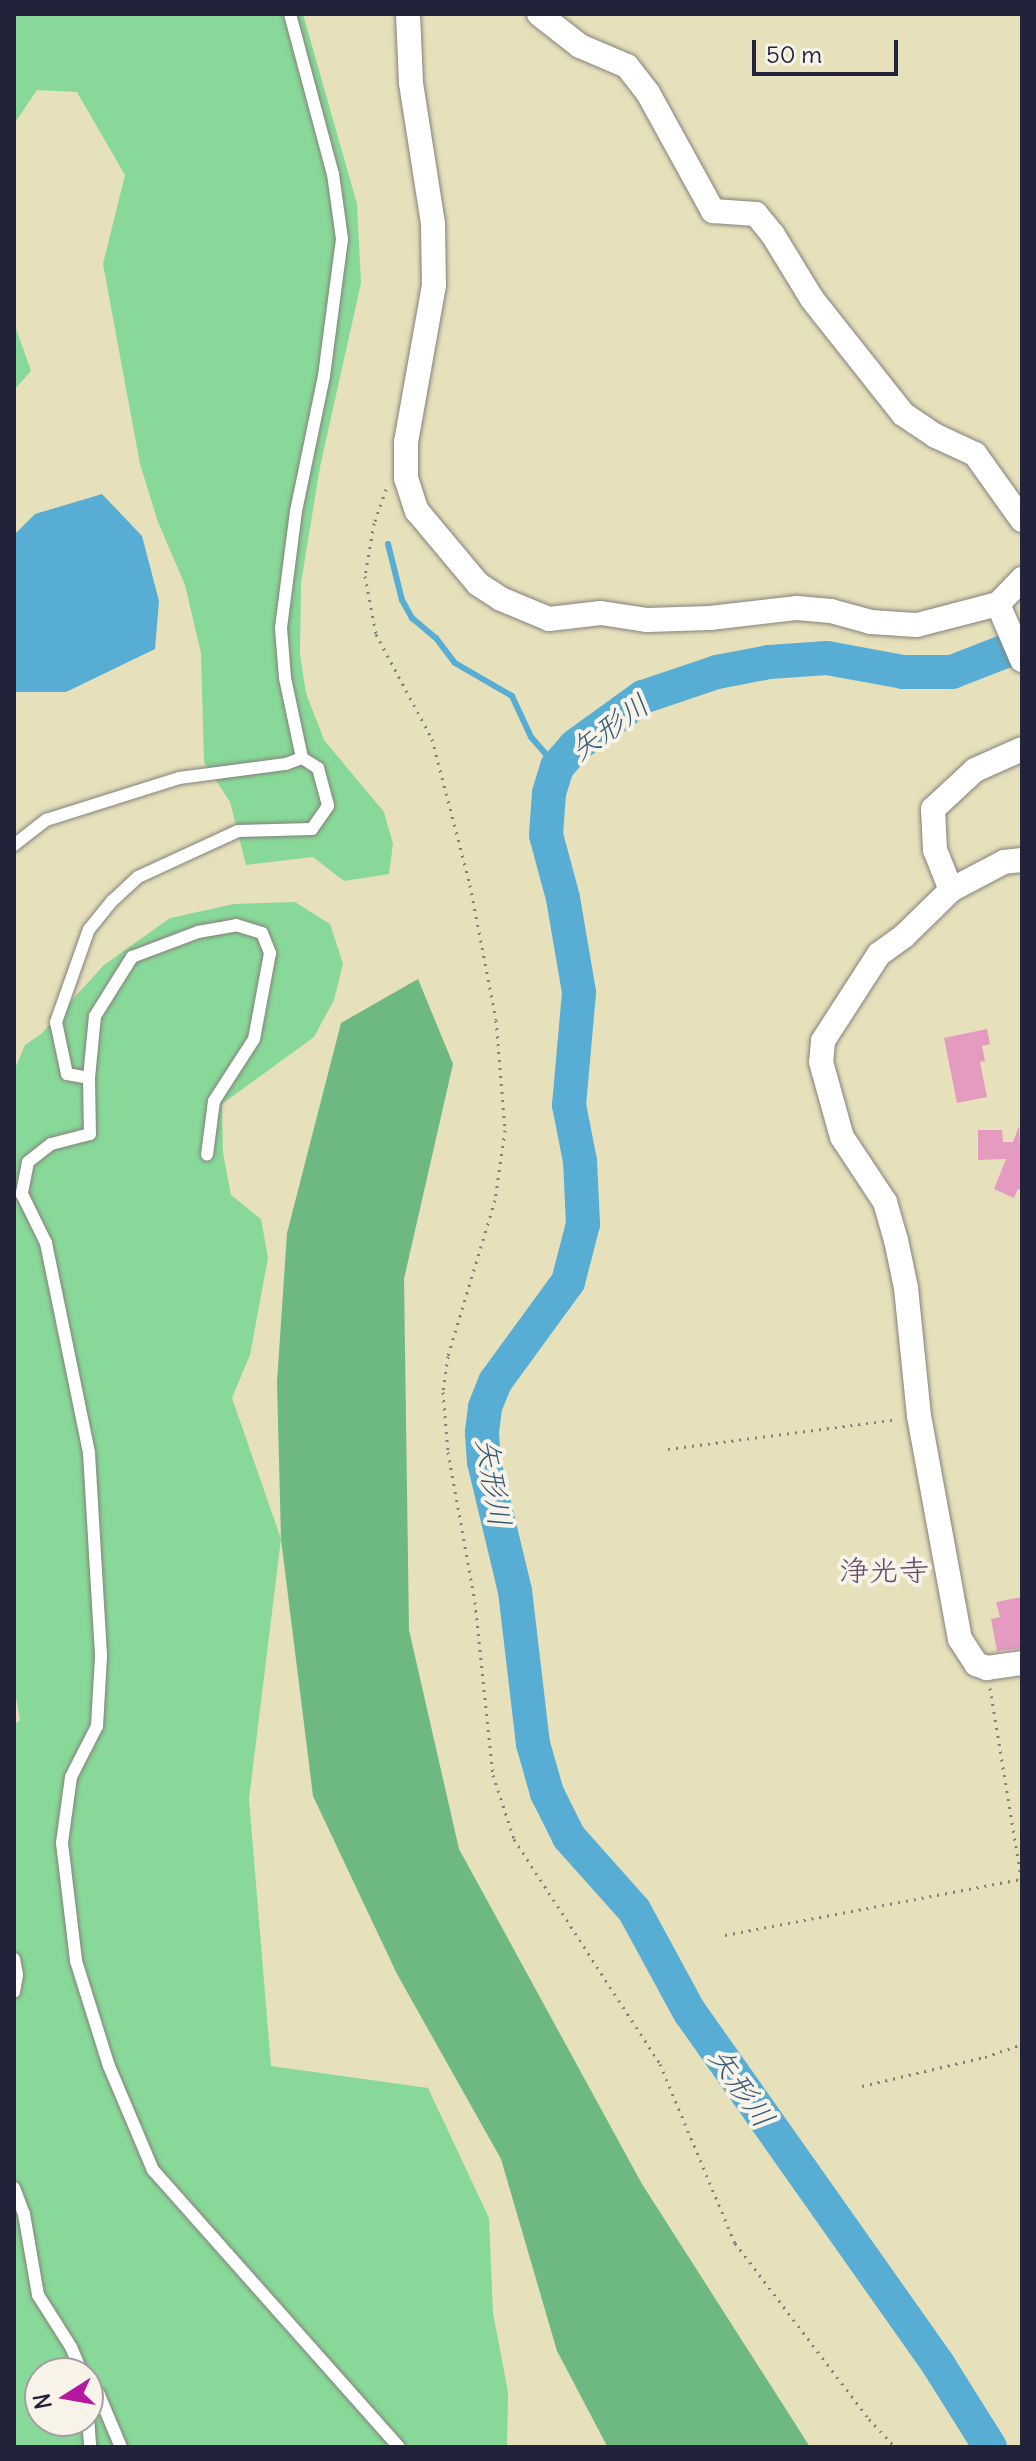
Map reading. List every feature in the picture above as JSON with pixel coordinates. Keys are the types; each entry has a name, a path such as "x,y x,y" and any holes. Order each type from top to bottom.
{"street":[{"path":"408,14 411,83 433,224 434,285 406,442 406,478 417,511 478,584 501,599 549,619 601,613 647,620 710,618 797,608 831,611 871,622 917,625 998,604 1022,579"},
{"path":"539,14 580,46 627,66 648,93 713,211 756,214 773,235 812,299 903,414 936,436 975,454 994,485 1022,520"},
{"path":"998,604 1022,660"},
{"path":"951,890 935,850 933,809 975,770 1022,749"},
{"path":"1022,860 1004,862 951,890 904,936 879,954 823,1041 821,1062 842,1137 885,1202 896,1240 906,1288 919,1416 960,1639 976,1664 987,1668 1022,1663"}],"lane":[{"path":"89,1078 67,1074 56,1022 89,929 112,901 138,877 238,831 312,829 328,806 318,768 302,758 285,678 281,628 296,511 324,376 342,239 333,174 290,14"},
{"path":"14,845 46,820 179,778 286,764 302,758"},
{"path":"207,1155 214,1101 254,1039 270,953 262,933 236,925 198,932 132,957 95,1016 89,1078 90,1134 51,1144 28,1162 22,1194 46,1243 89,1453 101,1657 97,1726 71,1777 62,1843 76,1961 109,2066 153,2170 399,2447"},
{"path":"14,1959 17,1975 14,1992"},
{"path":"14,2188 24,2214 38,2295 75,2357"},
{"path":"104,2407 121,2447"}],"path":[{"path":"406,478 386,488 374,523 365,576 376,634 432,739 470,885 496,1020 505,1130 495,1200 448,1356 443,1392 448,1452 475,1602 493,1775 514,1839 660,2064 735,2243 869,2419 895,2447"},
{"path":"668,1449 919,1416"},
{"path":"725,1935 1021,1878 987,1668"},
{"path":"862,2086 985,2057 1022,2044"}],"green space":[{"path":"14,14 303,14 357,204 361,283 320,467 301,583 300,655 306,693 324,740 384,812 393,844 389,874 344,881 313,857 246,865 230,802 204,762 201,653 185,585 158,522 140,464 103,264 125,175 77,92 37,90 14,124"},
{"path":"14,323 31,371 14,390"},
{"path":"295,902 330,924 343,964 334,1000 314,1037 222,1104 223,1153 231,1195 261,1219 268,1258 250,1355 232,1398 281,1539 249,1799 271,2066 428,2088 489,2218 493,2313 508,2392 507,2447 14,2447 14,1725 20,1720 14,1687 14,1071 25,1045 41,1034 104,965 170,918 234,904"},
{"path":"418,979 453,1064 404,1279 409,1630 459,1849 642,2184 810,2447 607,2446 557,2351 501,2159 397,1974 313,1796 281,1539 277,1382 287,1233 341,1023"}],"water":[{"path":"102,494 142,536 159,601 155,649 66,692 14,692 14,535 35,514"}],"building":[{"path":"987,1029 990,1044 982,1046 985,1061 980,1062 987,1097 957,1103 944,1038"},
{"path":"1019,1126 1022,1191 1018,1189 1014,1198 994,1189 1006,1159 978,1160 978,1130 1002,1130 1003,1142 1013,1142"},
{"path":"1022,1597 1022,1648 997,1651 991,1619 1000,1617 996,1602"}],"waterway":[{"path":"388,544 402,600 412,618 436,638 455,663 512,696 531,737 557,767"},
{"name":"矢形川","path":"990,2447 938,2364 690,2013 634,1910 569,1837 547,1793 533,1744 515,1591 484,1462 482,1432 485,1407 495,1382 568,1282 583,1224 580,1161 569,1105 579,992 563,898 546,835 549,793 557,767 575,746 643,697 717,672 769,662 827,658 903,672 952,672 1006,651 1022,640"}],"district":[{"name":"浄光寺","path":"884,1570"}]}
